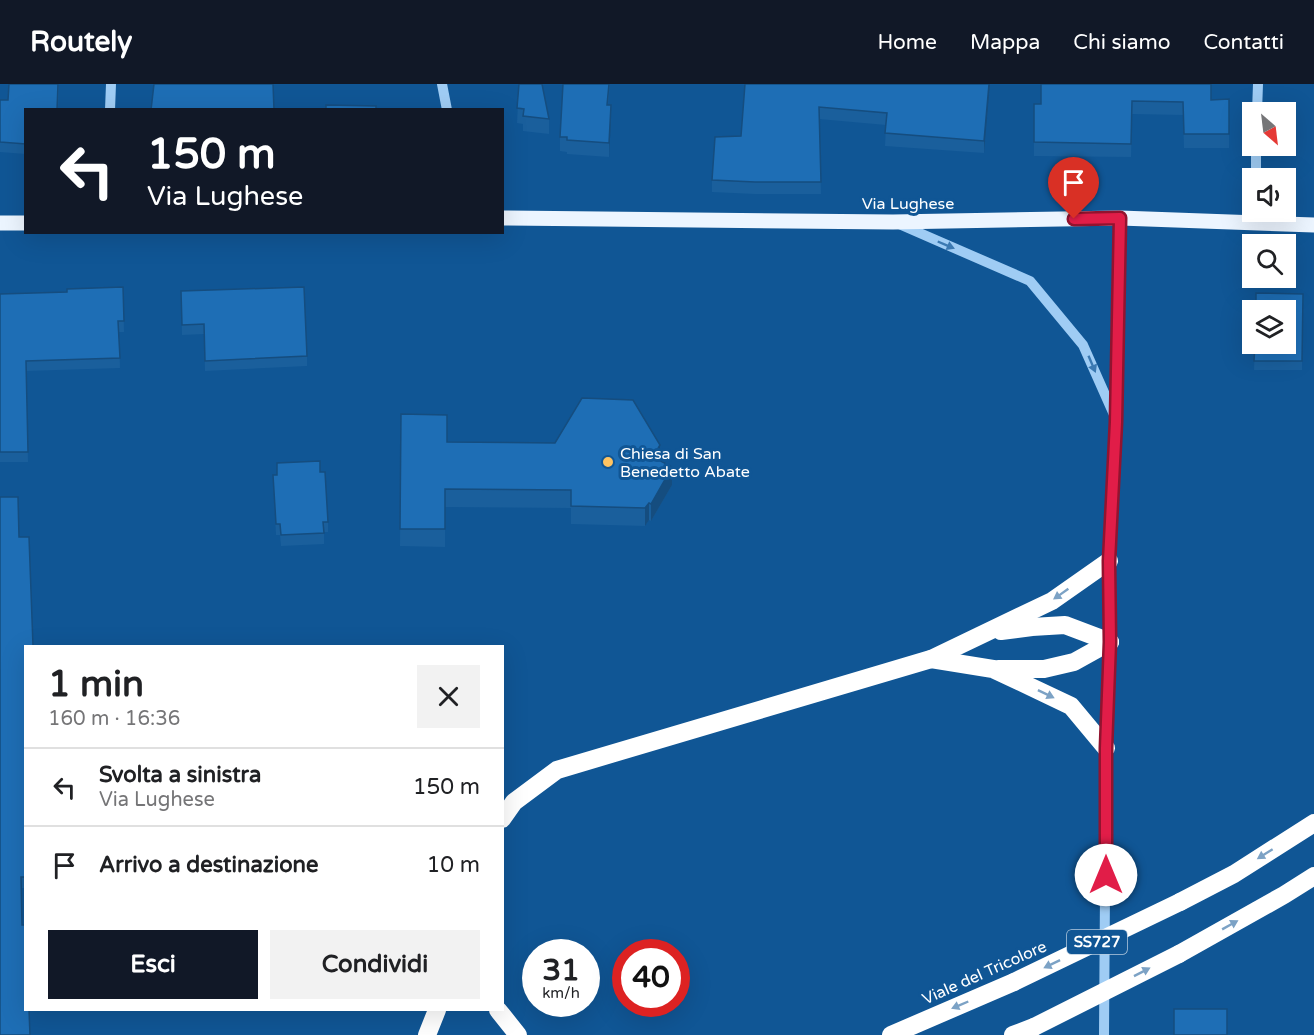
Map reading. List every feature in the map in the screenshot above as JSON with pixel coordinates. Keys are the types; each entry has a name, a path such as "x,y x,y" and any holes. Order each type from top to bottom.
{"highway":[{"path":"504,816 514,802 557,770 931,658 1052,601 1109,561"},
{"path":"985,634 1065,625 1110,642"},
{"path":"931,658 993,669 1044,669 1074,662 1110,642"},
{"path":"993,669 1071,706 1106,748"},
{"name":"Viale del Tricolore","path":"891,1035 1014,982 1180,902 1234,874 1314,823"},
{"name":"SS727","path":"1012,1035 1034,1027 1179,954 1314,876"},
{"path":"427,1035 437,1011"},
{"path":"499,1011 518,1035"}],"main road":[{"name":"Via Lughese","path":"504,218 893,222 1242,217"},
{"name":"Via Lughese","path":"1292,222 1314,225"},
{"path":"0,223 24,223"}],"street":[{"path":"110,108 111,84"},
{"path":"442,84 447,108"},
{"path":"1257,102 1258,84"},
{"path":"1104,1035 1106,748 1110,642 1109,561 1116,422 1120,218"},
{"path":"893,222 1030,281 1083,345 1116,422"}],"building":[{"path":"9,84 58,84 57,108 24,108 24,144 0,142 0,100 8,100"},
{"path":"154,84 273,84 274,108 151,108"},
{"path":"519,84 542,84 549,119 523,116 524,109 517,108"},
{"path":"563,84 609,84 607,105 611,105 609,143 567,140 567,137 560,137"},
{"path":"745,84 989,84 984,141 885,133 887,113 819,107 821,182 712,180 715,137 741,136"},
{"path":"1041,84 1211,84 1211,100 1229,99 1229,134 1184,134 1183,102 1132,101 1131,144 1034,142 1034,104 1041,104"},
{"path":"326,105 376,106 376,108 326,108"},
{"path":"123,287 124,321 118,321 120,358 26,361 28,452 0,452 0,294 67,292 67,289"},
{"path":"304,287 307,356 205,361 204,324 182,325 181,291"},
{"path":"1256,293 1303,294 1302,361 1254,361 1254,354 1296,354 1296,300 1256,300"},
{"path":"582,398 633,400 660,445 653,457 672,467 651,504 649,503 645,508 571,506 571,490 445,489 445,529 400,529 401,414 447,415 447,442 555,443"},
{"path":"320,461 320,472 325,472 328,522 323,522 324,533 281,535 280,524 276,524 273,475 277,475 277,463"},
{"path":"0,497 18,497 19,537 29,537 33,645 24,645 24,877 21,877 22,925 24,925 24,1011 29,1011 30,1035 0,1035"},
{"path":"1174,1009 1227,1009 1227,1035 1174,1035"}],"place":[{"name":"Chiesa di San Benedetto Abate","path":"608,462"}],"route":[{"path":"1074,219 1120,218 1116,422 1109,561 1106,875"}]}
